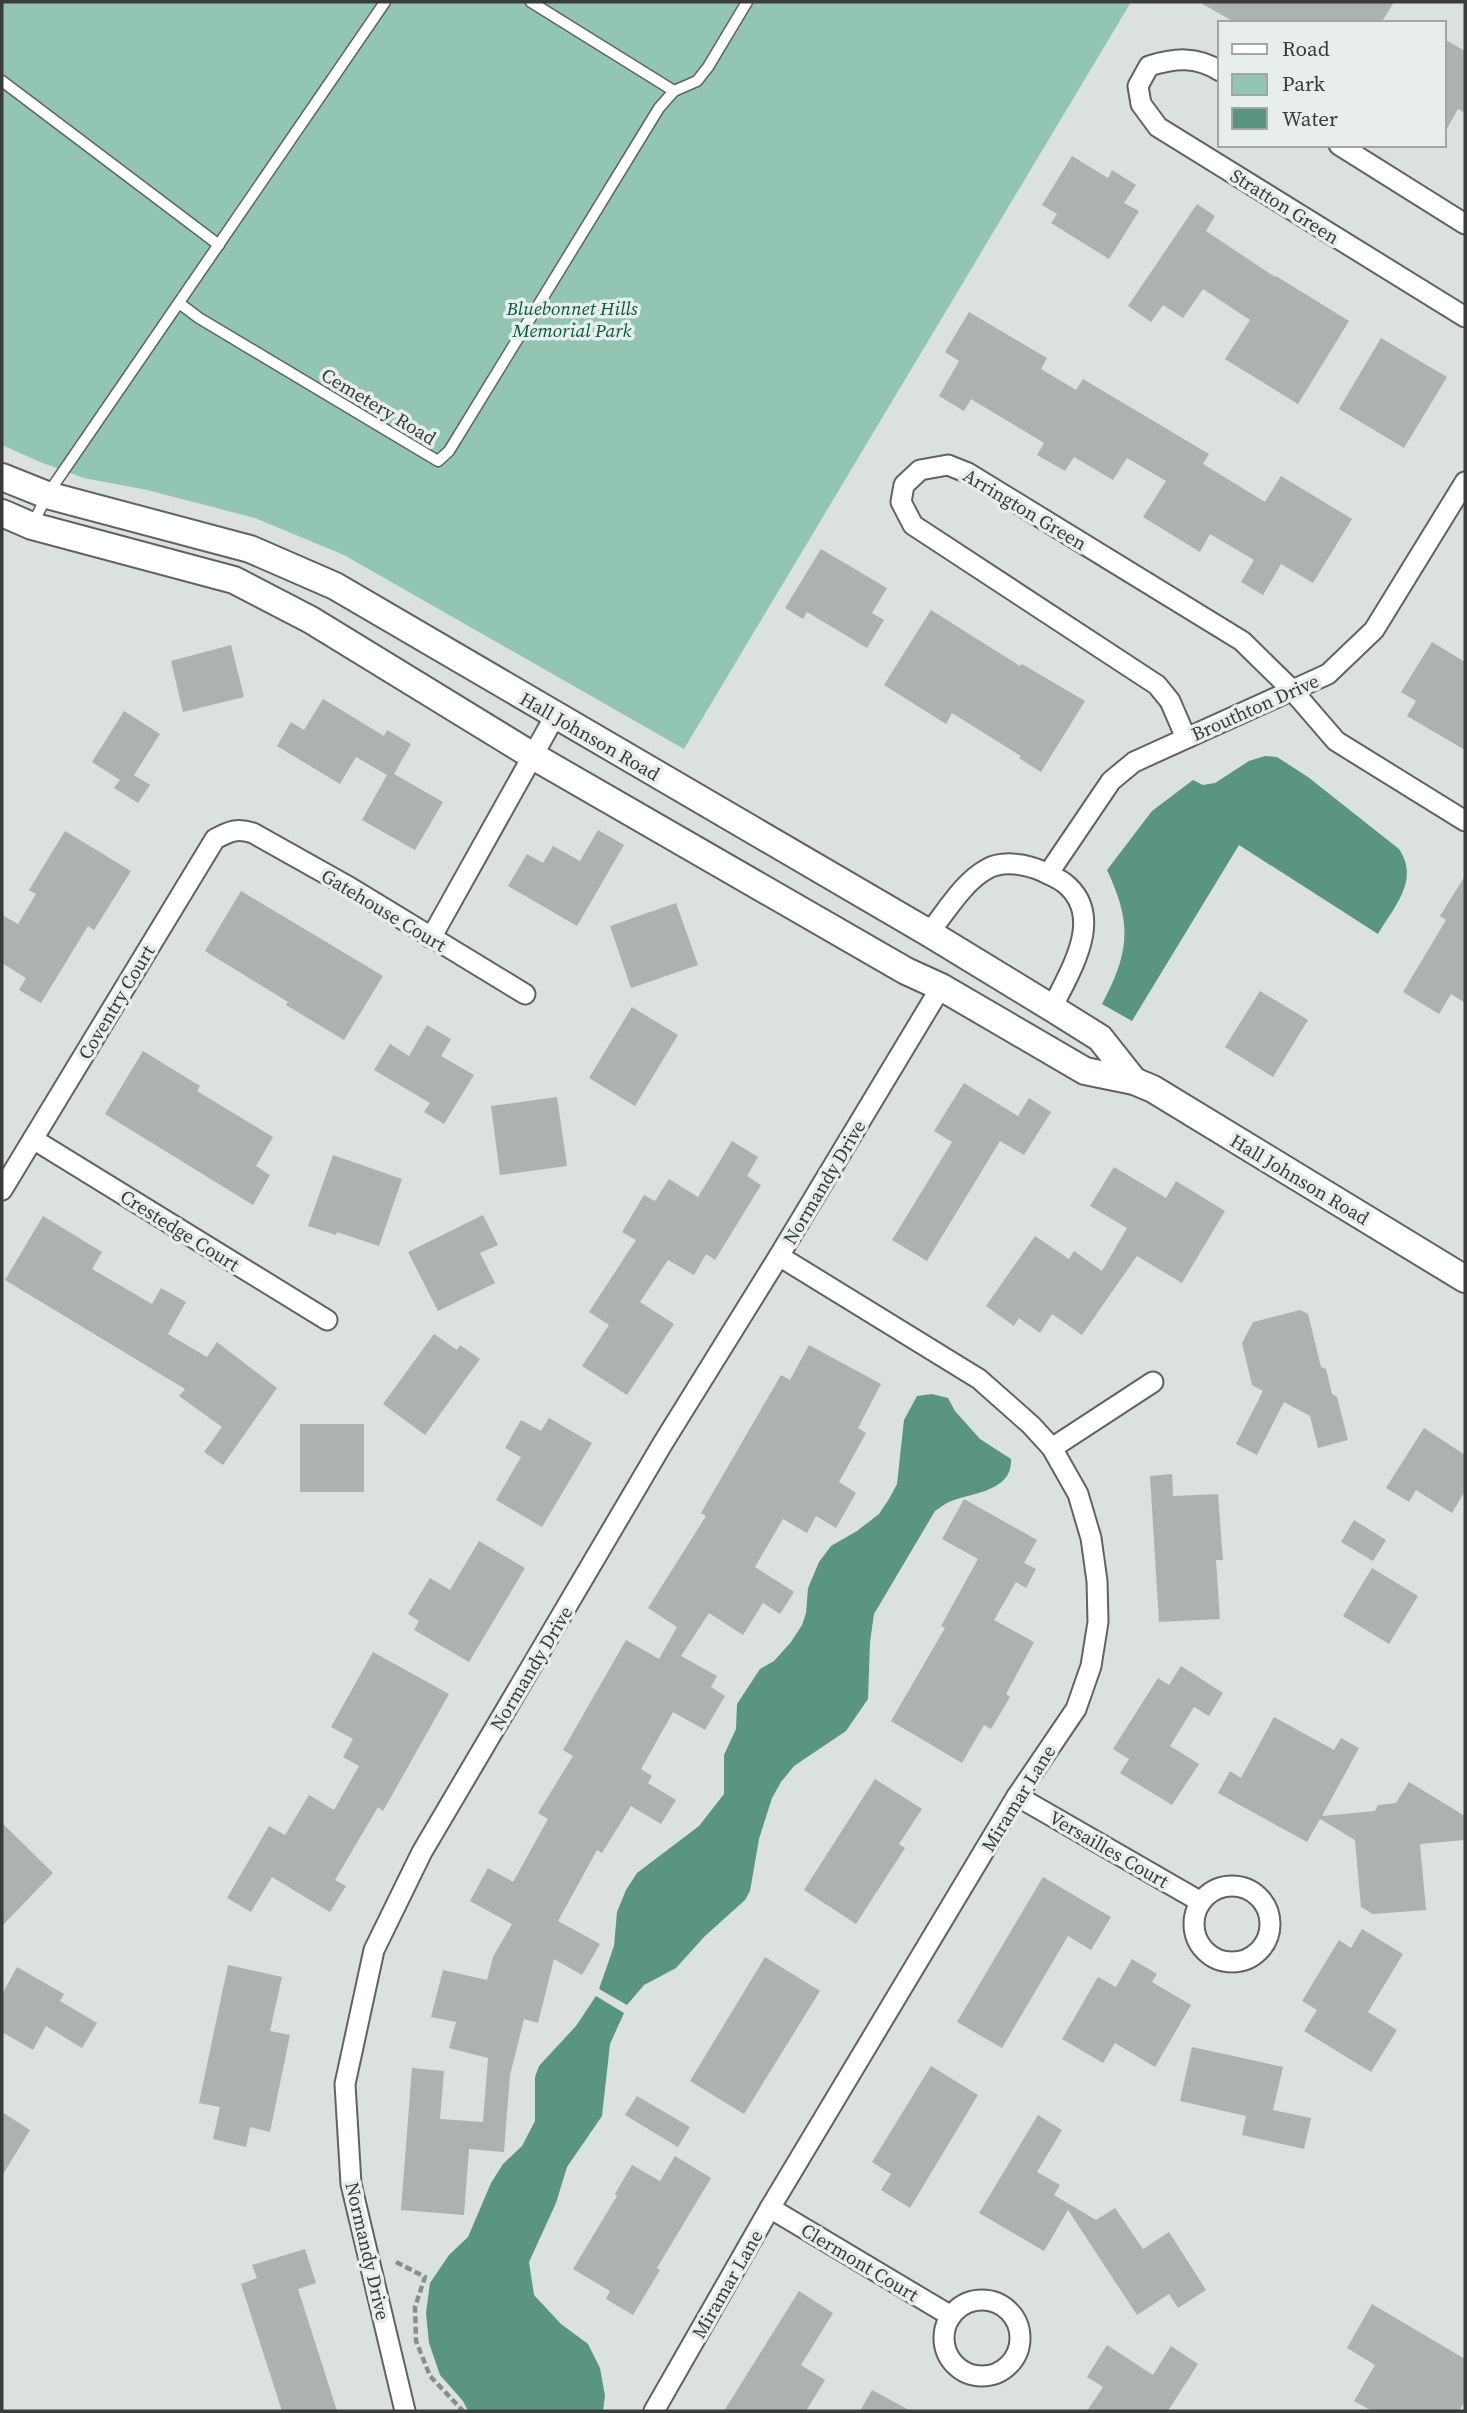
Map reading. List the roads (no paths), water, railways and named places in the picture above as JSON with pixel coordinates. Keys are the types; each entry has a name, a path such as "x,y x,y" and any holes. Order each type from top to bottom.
{"main road":[{"name":"Hall Johnson Road","path":"2,477 47,495 250,549 335,586 929,933 1052,1008 1100,1038 1134,1081"},
{"name":"Hall Johnson Road","path":"2,513 32,526 234,580 311,620 533,755 906,971 941,988 1085,1071 1134,1081 1153,1089 1465,1279"}],"street":[{"name":"Stratton Green","path":"1218,70 1210,65 1175,58 1149,66 1138,86 1141,104 1158,127 1465,317"},
{"path":"1342,147 1465,224"},
{"name":"Arrington Green","path":"1186,738 1170,701 1157,685 913,525 901,502 904,485 920,470 948,465 968,473 1242,641 1292,690 1336,741 1465,821"},
{"name":"Brouthton Drive","path":"1048,874 1111,781 1134,762 1328,674 1374,630 1465,482"},
{"path":"431,938 555,716"},
{"name":"Gatehouse Court","path":"241,829 253,833 318,870 525,995"},
{"name":"Coventry Court","path":"2,1191 215,839 232,830 241,829"},
{"path":"929,933 972,880 988,869 1002,864 1017,864 1063,882 1079,901 1084,925 1080,951 1052,1008"},
{"name":"Normandy Drive","path":"405,2411 351,2184 345,2084 374,1950 422,1852 663,1443 941,988"},
{"name":"Crestedge Court","path":"33,1139 327,1320"},
{"name":"Miramar Lane","path":"654,2411 770,2208 1017,1796 1076,1709 1091,1666 1098,1622 1097,1581 1091,1538 1078,1494 1052,1448 1031,1425 979,1379 779,1256"},
{"path":"1052,1448 1153,1382"},
{"name":"Versailles Court","path":"1017,1796 1201,1902"},
{"name":"Clermont Court","path":"770,2208 951,2316"}],"lane":[{"path":"32,526 47,495 385,2"},
{"path":"531,2 674,91"},
{"name":"Cemetery Road","path":"179,303 438,461 449,452 659,108 674,91 697,81 747,2"},
{"path":"2,81 219,245"}],"water":[{"path":"1265,756 1277,757 1308,777 1399,849 1405,860 1406,882 1378,934 1239,845 1132,1021 1102,1004 1118,969 1124,937 1121,906 1107,870 1152,811 1193,780 1203,785 1215,783 1249,761"},
{"path":"932,1394 948,1398 955,1411 980,1439 1011,1459 1006,1478 991,1488 951,1501 935,1511 874,1614 868,1699 846,1731 794,1766 781,1782 772,1798 759,1839 750,1891 745,1900 705,1936 676,1968 644,1985 627,2005 599,1989 614,1946 617,1912 626,1890 637,1873 699,1826 724,1794 724,1755 736,1729 737,1704 760,1669 774,1661 802,1625 808,1588 819,1562 831,1546 879,1514 889,1499 897,1484 904,1420 917,1396"},
{"path":"596,1996 624,2013 610,2044 602,2116 567,2167 556,2203 529,2262 534,2295 561,2324 588,2344 600,2368 605,2396 603,2411 468,2411 463,2401 440,2375 429,2343 426,2313 430,2283 449,2255 468,2237 491,2183 503,2164 522,2146 535,2121 535,2077 539,2066 576,2026"}],"park label":[{"name":"Bluebonnet Hills Memorial Park","path":"572,319"}]}
